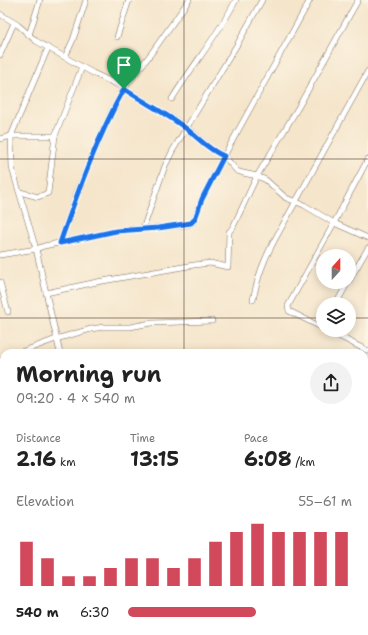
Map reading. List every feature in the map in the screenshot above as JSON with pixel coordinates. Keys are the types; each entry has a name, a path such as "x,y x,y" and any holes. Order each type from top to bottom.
{"street":[{"path":"29,35 40,0"},
{"path":"65,57 73,40 86,0"},
{"path":"117,37 129,0"},
{"path":"60,243 78,190 111,113 124,89 189,0"},
{"path":"172,99 186,76 217,32 236,0"},
{"path":"143,229 165,166 173,150 238,43 262,0"},
{"path":"0,254 36,249 116,231 187,225 193,222 202,199 224,156 310,0"},
{"path":"46,293 97,282 194,265 210,263 228,267 229,232 233,227 257,176 299,106 358,0"},
{"path":"0,14 14,23 36,41 116,84 186,128 212,150 224,156 237,171 266,180 286,198 314,210 334,223 368,238"},
{"path":"0,55 14,23"},
{"path":"48,48 11,136 12,168 36,249 59,349"},
{"path":"20,192 38,196 48,193 55,136 82,67"},
{"path":"253,300 258,274 263,263 368,71"},
{"path":"0,139 11,136 55,136"},
{"path":"316,324 290,311 288,306 368,159"},
{"path":"356,269 368,248"},
{"path":"0,282 8,312"},
{"path":"29,349 81,331 104,326 123,327 151,323 212,321"},
{"path":"341,337 364,349"}],"route":[{"path":"124,89 167,115 186,128 206,146 224,156 202,199 193,222 187,225 116,231 60,243 78,190 111,113 124,89"}]}
